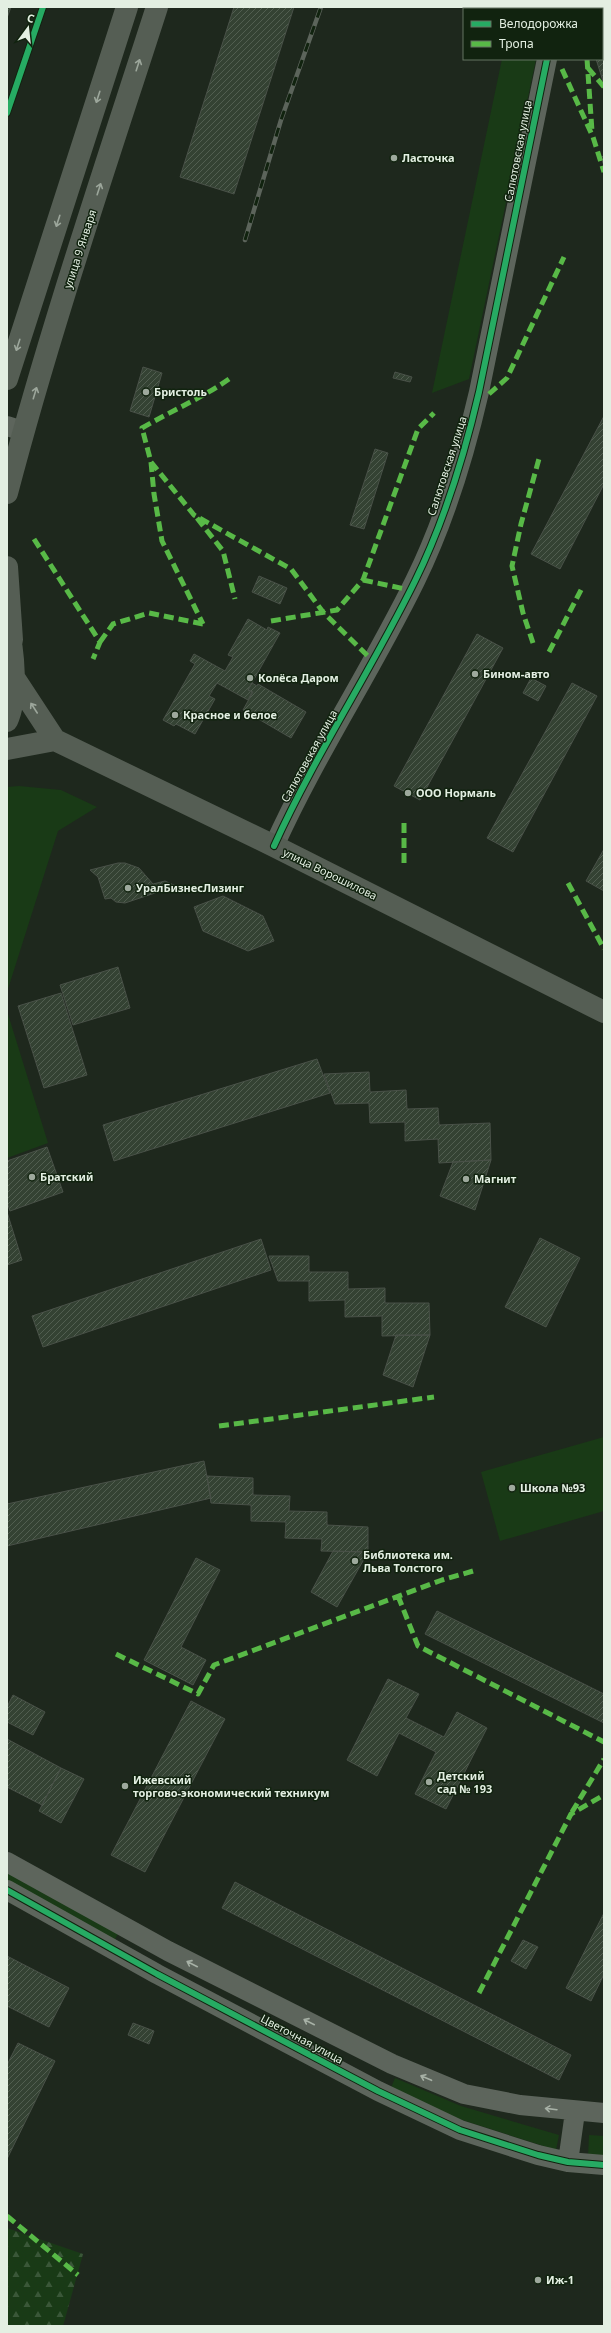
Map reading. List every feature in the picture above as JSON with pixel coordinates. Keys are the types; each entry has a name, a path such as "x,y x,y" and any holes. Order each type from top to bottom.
{"main road":[{"path":"7,379 127,7"},
{"name":"улица 9 Января","path":"7,493 15,428 157,7"},
{"path":"7,567 9,633 13,676 12,711 7,721"},
{"path":"7,749 55,740 13,676"},
{"name":"улица Ворошилова","path":"55,740 602,1007"}],"street":[{"name":"Салютовская улица","path":"274,846 292,806 415,581 442,518 472,422 479,392 547,60"},
{"name":"Цветочная улица","path":"7,1862 168,1951 392,2064 464,2094 520,2105 575,2112 604,2113"},
{"name":"Цветочная улица","path":"7,1890 157,1974 378,2091 460,2130 538,2155 568,2162 604,2165"},
{"path":"157,1974 168,1951"},
{"path":"378,2091 392,2064"},
{"path":"568,2162 575,2112"}],"green space":[{"path":"512,7 547,7 546,8"},
{"path":"502,60 536,60 469,379 432,393"},
{"path":"19,786 61,790 97,807 58,831 7,992 7,787"},
{"path":"7,1011 48,1143 7,1158"},
{"path":"604,1437 604,1511 500,1541 481,1472"},
{"path":"7,1867 120,1930 113,1943 7,1885"},
{"path":"395,2078 461,2106 559,2135 556,2150 462,2120 390,2090"},
{"path":"589,2135 604,2136 604,2158 588,2157"},
{"path":"7,2228 83,2254 63,2326 7,2326"}],"building":[{"path":"7,7 11,7 7,18"},
{"path":"234,7 294,7 234,194 180,177"},
{"path":"604,43 603,81 596,60 603,60"},
{"path":"604,156 604,166 601,157"},
{"name":"Бристоль","path":"143,367 162,373 149,417 130,411"},
{"path":"395,372 412,377 410,382 393,378"},
{"path":"604,416 604,484 560,569 531,554"},
{"path":"375,449 388,453 364,529 350,525"},
{"path":"259,576 287,588 280,604 252,592"},
{"path":"248,619 267,630 268,627 280,633 248,690 252,692 248,700 217,683 209,696 215,699 195,734 176,724 174,726 163,720 195,664 190,661 194,654 225,671 233,657 228,655"},
{"path":"477,634 503,648 420,800 394,786"},
{"path":"531,678 546,686 538,701 523,693"},
{"path":"252,683 257,686 258,684 306,712 291,738 243,710 253,692 248,690"},
{"path":"572,683 597,696 513,852 487,838"},
{"path":"604,849 604,891 586,881"},
{"path":"118,863 125,863 139,868 153,884 165,881 176,886 125,903 116,902 111,898 105,899 98,877 90,870"},
{"path":"223,896 263,916 274,941 248,951 203,931 194,907"},
{"path":"118,967 130,1008 73,1025 60,985"},
{"path":"61,993 87,1075 44,1088 18,1006"},
{"path":"317,1059 330,1093 114,1161 103,1125"},
{"path":"369,1072 370,1092 406,1090 407,1109 438,1108 439,1125 490,1123 491,1160 439,1163 438,1139 405,1141 405,1122 370,1123 369,1103 335,1104 324,1074"},
{"name":"Братский","path":"47,1147 63,1192 10,1211 7,1202 7,1161"},
{"name":"Магнит","path":"491,1160 475,1210 440,1196 453,1162"},
{"path":"7,1212 22,1260 7,1265"},
{"path":"540,1238 580,1258 546,1327 505,1307"},
{"path":"261,1239 271,1270 43,1347 32,1316"},
{"path":"269,1256 309,1256 309,1272 348,1272 348,1289 385,1288 385,1303 429,1303 430,1335 382,1336 382,1316 345,1317 345,1300 309,1301 309,1281 278,1281"},
{"path":"396,1335 430,1335 413,1387 383,1375"},
{"path":"204,1461 211,1498 7,1546 7,1504"},
{"path":"207,1476 253,1478 253,1495 290,1496 289,1511 327,1512 327,1525 368,1527 368,1552 321,1551 322,1539 285,1538 286,1522 251,1521 251,1505 211,1503"},
{"path":"333,1551 368,1552 337,1607 311,1592"},
{"path":"196,1558 220,1570 181,1647 206,1660 193,1685 144,1660"},
{"path":"437,1611 604,1694 604,1723 425,1634"},
{"path":"388,1679 419,1694 406,1718 444,1737 457,1712 487,1728 446,1809 415,1794 436,1752 399,1733 377,1776 347,1760"},
{"path":"13,1695 45,1712 33,1735 7,1722 7,1707"},
{"path":"191,1701 225,1719 145,1872 111,1855"},
{"path":"7,1739 61,1768 42,1805 7,1787"},
{"path":"61,1768 84,1779 61,1823 39,1811"},
{"path":"235,1882 571,2055 559,2080 222,1908"},
{"path":"604,1913 604,1974 591,2001 566,1988"},
{"path":"523,1940 538,1947 526,1969 511,1961"},
{"path":"7,1956 69,1988 49,2027 7,2006"},
{"path":"133,2023 154,2031 149,2044 128,2035"},
{"path":"18,2043 55,2061 7,2159 7,2065"}],"railway":[{"path":"245,240 281,120 321,7"}],"marked path":[{"path":"587,60 592,131"},
{"path":"588,68 604,87"},
{"path":"562,69 593,137 604,172"},
{"path":"489,394 507,378 564,257"},
{"path":"229,379 142,428 151,462 194,515 291,569 323,612 373,661"},
{"path":"271,621 337,610 363,580 418,429 434,413"},
{"path":"533,643 523,613 512,566 521,524 540,455"},
{"path":"151,462 154,494 162,541 203,624"},
{"path":"197,518 223,551 235,599"},
{"path":"34,539 100,642 93,659"},
{"path":"363,580 410,590"},
{"path":"549,652 583,586"},
{"path":"100,642 113,624 149,613 203,624"},
{"path":"404,823 404,863"},
{"path":"568,883 604,949"},
{"path":"219,1426 434,1397"},
{"path":"116,1654 198,1694 214,1665 442,1580 473,1571"},
{"path":"398,1596 418,1646 604,1742"},
{"path":"572,1812 604,1759"},
{"path":"479,1993 571,1814 604,1795"},
{"path":"7,2216 78,2275"}],"cycle path":[{"path":"7,113 43,7"},
{"path":"274,846 307,779 380,648 415,581 435,536 452,489 467,441 479,392 547,60"},
{"path":"7,1890 157,1974 378,2091 460,2130 538,2155 568,2162 604,2165"}],"place":[{"name":"Ласточка","path":"394,158"},
{"name":"Бристоль","path":"146,392"},
{"name":"Бином-авто","path":"475,674"},
{"name":"Колёса Даром","path":"250,678"},
{"name":"Красное и белое","path":"175,715"},
{"name":"ООО Нормаль","path":"408,793"},
{"name":"УралБизнесЛизинг","path":"128,888"},
{"name":"Братский","path":"32,1177"},
{"name":"Магнит","path":"466,1179"},
{"name":"Школа №93","path":"512,1488"},
{"name":"Библиотека им. Льва Толстого","path":"355,1561"},
{"name":"Детский сад № 193","path":"429,1782"},
{"name":"Ижевский торгово-экономический техникум","path":"125,1786"},
{"name":"Иж-1","path":"538,2280"}]}
